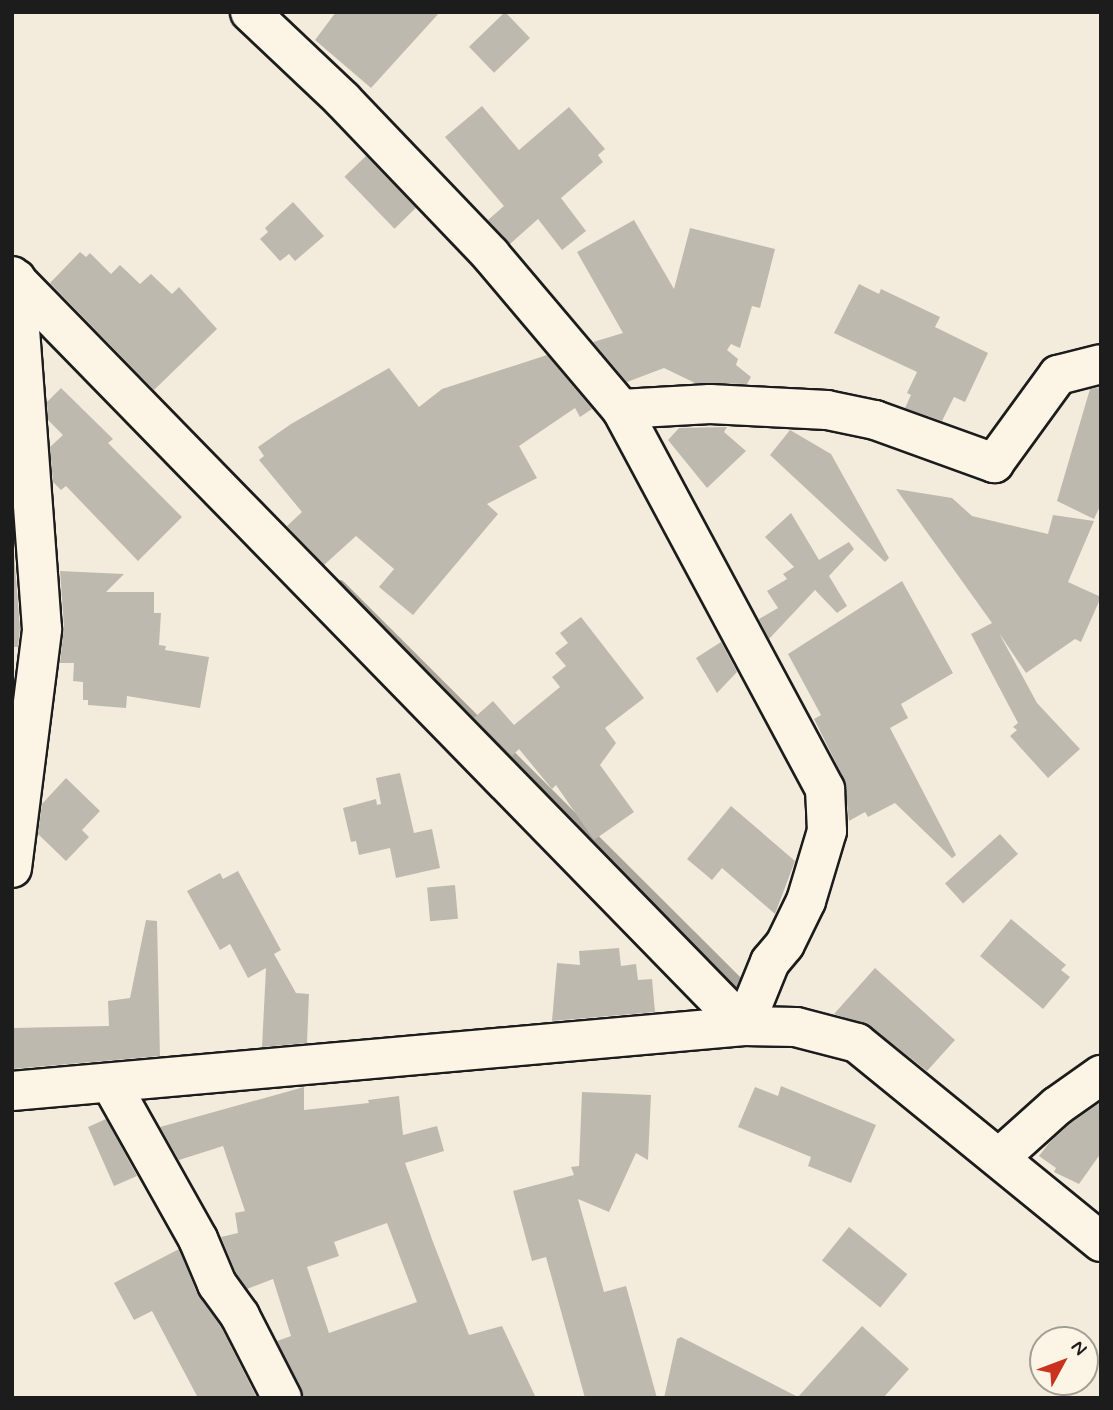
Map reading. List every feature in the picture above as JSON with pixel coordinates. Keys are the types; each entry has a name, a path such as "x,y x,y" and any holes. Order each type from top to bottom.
{"street":[{"path":"250,12 343,100 491,255 621,409 825,789 827,831 806,901 785,944 770,962 744,1026"},
{"path":"14,278 744,1026"},
{"path":"12,868 41,629 14,278"},
{"path":"621,409 710,404 827,410 875,420 994,463 1058,375 1101,364"},
{"path":"12,1091 744,1026 796,1027 857,1043 1101,1242"},
{"path":"999,1158 1057,1106 1101,1075"},
{"path":"111,1084 198,1239 217,1284 240,1316 282,1398"}],"building":[{"path":"336,12 440,12 371,88 315,40"},
{"path":"505,12 530,38 494,73 469,47"},
{"path":"482,106 519,150 569,107 605,149 598,155 603,162 561,198 586,231 562,250 538,219 510,244 488,220 504,206 445,137"},
{"path":"366,156 416,208 394,229 344,177"},
{"path":"293,202 324,236 295,261 289,254 280,261 260,239 268,232 265,228"},
{"path":"634,220 674,289 690,228 775,249 760,308 752,306 740,348 731,344 727,350 738,359 736,365 751,377 747,384 695,383 664,368 627,382 593,342 623,333 577,252"},
{"path":"80,252 86,257 90,253 111,274 120,265 140,284 151,274 172,294 179,287 217,329 154,390 50,283"},
{"path":"859,284 879,294 881,289 940,317 935,327 988,353 965,402 954,397 942,421 905,408 911,395 907,393 917,372 834,333"},
{"path":"547,355 592,409 580,417 575,408 519,446 537,478 487,504 498,514 413,615 379,587 394,569 356,536 324,565 287,526 302,512 259,460 264,456 258,447 291,424 389,368 419,407 442,389"},
{"path":"1101,387 1101,504 1094,519 1057,501 1090,389"},
{"path":"61,388 113,439 108,443 182,517 138,561 66,486 61,490 53,482 50,447 63,435 48,420 47,402"},
{"path":"727,427 724,432 746,451 707,488 668,440 679,428"},
{"path":"790,430 831,454 889,558 885,562 770,455"},
{"path":"896,489 952,498 972,516 1048,534 1053,515 1094,521 1068,582 1101,597 1081,642 1075,639 1026,673 999,633 1037,703 1080,749 1048,778 1010,736 1017,730 1013,727 1018,723 971,634 992,623"},
{"path":"791,513 819,560 849,542 854,549 829,576 847,606 837,613 815,590 769,639 759,619 778,608 767,591 787,579 783,574 794,567 765,537"},
{"path":"12,529 20,628 18,647 12,647"},
{"path":"60,571 124,574 106,592 154,592 154,613 161,613 159,645 166,646 165,650 209,657 200,708 127,696 126,708 88,705 88,700 83,700 83,682 73,681 74,663 60,663 64,627"},
{"path":"902,581 953,673 901,704 908,718 890,728 956,855 952,858 895,803 868,817 865,812 849,821 844,779 814,719 821,715 788,654"},
{"path":"581,617 644,698 605,728 616,743 600,765 634,812 594,840 556,785 552,789 519,749 512,756 474,718 493,701 514,725 560,687 552,677 566,666 555,653 568,643 560,633"},
{"path":"721,642 737,672 717,693 696,658"},
{"path":"400,773 414,833 432,829 440,868 396,878 390,848 359,855 356,841 351,842 343,808 376,799 377,805 381,804 376,778"},
{"path":"66,778 100,811 82,830 89,837 66,861 38,834 42,804"},
{"path":"731,806 795,861 775,914 722,868 712,880 687,859"},
{"path":"1000,834 1018,854 963,904 945,884"},
{"path":"238,871 281,950 274,954 296,993 309,994 307,1043 262,1047 266,968 248,978 230,944 220,950 187,891 220,873 223,879"},
{"path":"455,885 458,919 430,921 427,887"},
{"path":"1011,919 1066,965 1061,970 1070,977 1043,1009 980,956"},
{"path":"146,920 157,921 160,1056 12,1069 12,1028 109,1026 108,1001 130,998"},
{"path":"619,948 621,966 636,964 638,980 652,979 655,1012 552,1021 557,963 580,965 579,951"},
{"path":"875,968 955,1040 927,1071 870,1026 834,1014"},
{"path":"781,1086 876,1125 851,1183 808,1166 811,1157 738,1127 755,1087 778,1096"},
{"path":"304,1087 304,1110 369,1103 368,1100 399,1096 403,1135 437,1126 444,1151 405,1163 469,1335 502,1326 536,1398 304,1398 277,1341 291,1336 273,1279 247,1289 236,1273 221,1237 238,1233 235,1213 245,1211 223,1146 179,1160 160,1127","holes":["387,1223 417,1302 329,1333 307,1267 339,1256 334,1242"]},
{"path":"582,1092 651,1095 648,1160 636,1153 609,1212 578,1199 604,1292 626,1286 657,1398 585,1398 546,1257 532,1261 513,1191 574,1175 571,1167 579,1166"},
{"path":"1101,1102 1101,1153 1079,1184 1054,1172 1056,1168 1039,1156 1071,1123"},
{"path":"106,1119 137,1176 114,1186 88,1127"},
{"path":"849,1227 907,1274 880,1308 822,1260"},
{"path":"179,1249 197,1293 221,1327 257,1398 198,1398 152,1311 134,1320 114,1283"},
{"path":"862,1326 909,1369 883,1398 664,1398 677,1339 681,1337 798,1397"}],"waterway":[{"path":"340,585 742,986"}]}
